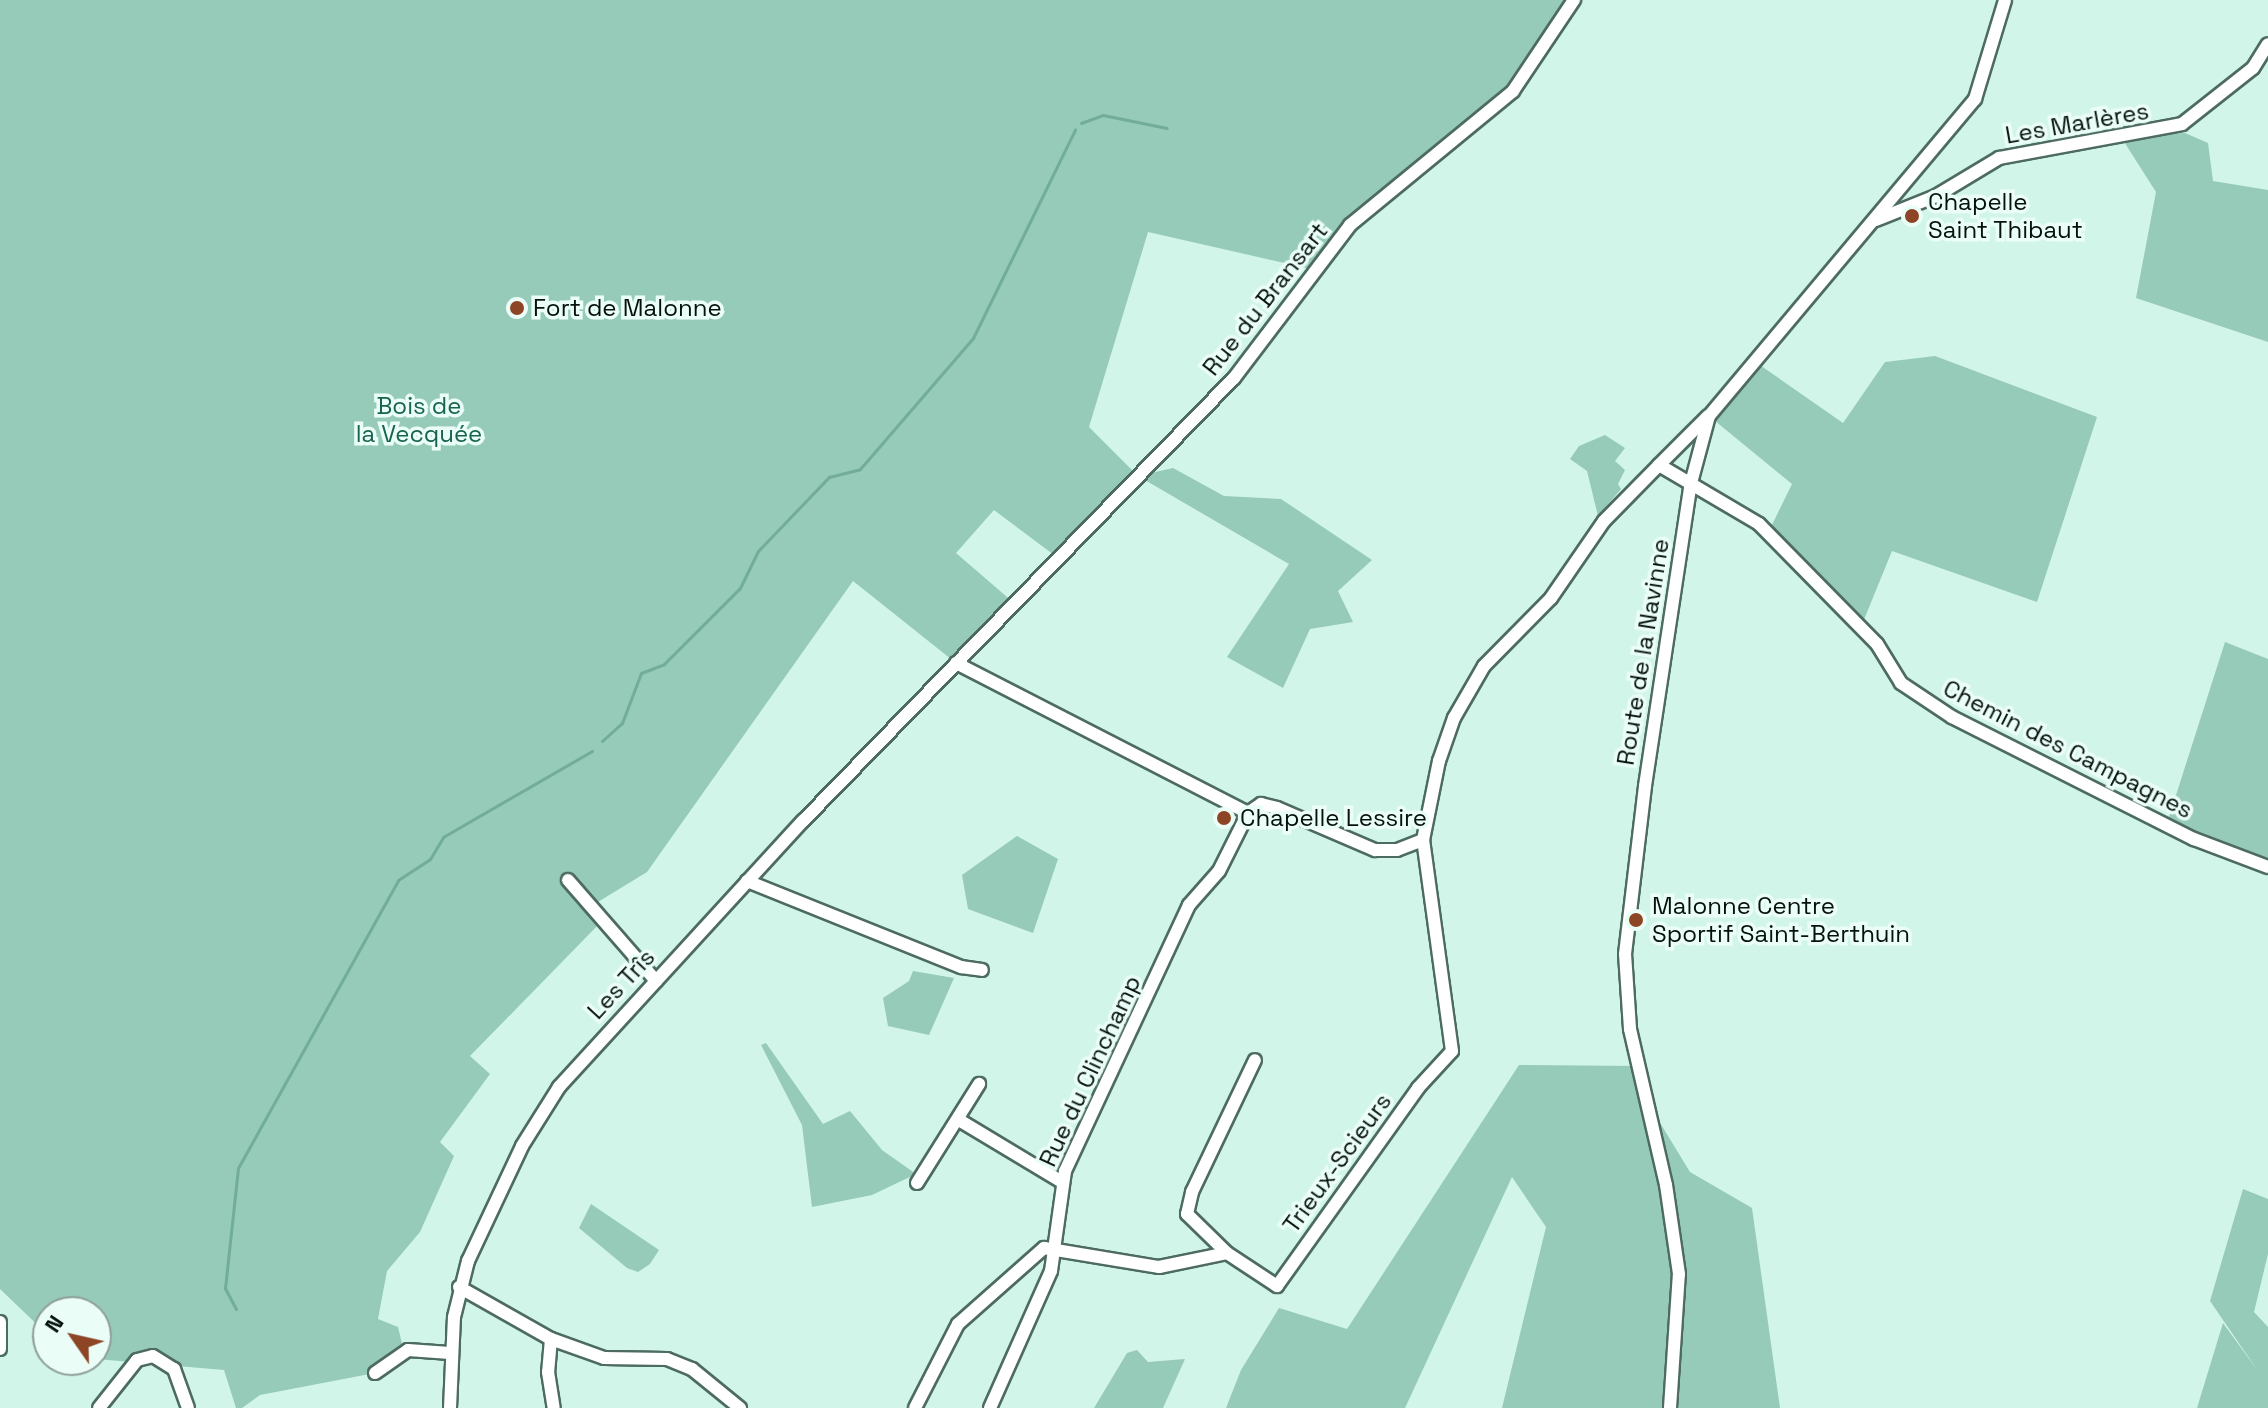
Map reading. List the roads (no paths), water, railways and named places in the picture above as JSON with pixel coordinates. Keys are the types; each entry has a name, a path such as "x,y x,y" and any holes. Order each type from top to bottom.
{"street":[{"name":"Rue du Bransart","path":"956,663 1241,370 1350,225 1513,91 1574,0"},
{"name":"Route de la Navinne","path":"1670,1408 1679,1322 1678,1259 1630,1029 1625,954 1649,756 1691,483 1709,416 1975,99 1986,77 2005,0"},
{"name":"Les Marlères","path":"1876,220 1936,196 1999,158 2182,124 2253,68 2268,44"},
{"path":"956,663 1248,813 1261,804 1375,850 1397,850 1423,840 1439,761 1471,686 1551,598 1604,521 1709,416"},
{"name":"Chemin des Campagnes","path":"1659,465 1759,524 1846,610 1901,683 1952,717 2194,839 2268,867"},
{"name":"Les Trîs","path":"450,1408 450,1353 459,1287 535,1123 585,1055 956,663"},
{"name":"Rue du Clinchamp","path":"990,1408 1048,1280 1062,1182 1189,905 1219,871 1248,813"},
{"name":"Trieux-Scieurs","path":"1227,1253 1277,1286 1418,1088 1448,1060 1452,1051 1423,840"},
{"path":"568,880 656,981"},
{"path":"747,881 961,967 982,970"},
{"path":"1227,1253 1187,1214 1192,1192 1255,1060"},
{"path":"917,1183 979,1084"},
{"path":"959,1120 1062,1182"},
{"path":"915,1408 958,1324 1044,1248 1159,1267 1227,1253"},
{"path":"459,1287 551,1339 604,1358 676,1362 740,1408"},
{"path":"0,1322 0,1349"},
{"path":"551,1339 548,1372 554,1408"},
{"path":"375,1373 408,1350 450,1353"},
{"path":"99,1408 137,1360 153,1356 174,1369 188,1408"}],"waterway":[{"path":"1081,123 1103,115 1167,128"},
{"path":"602,741 622,723 641,673 664,664 740,588 758,551 829,477 860,469 973,338 1075,130"},
{"path":"236,1309 225,1288 238,1168 398,880 430,859 443,837 592,751"}],"place":[{"name":"Chapelle Saint Thibaut","path":"1912,216"},
{"name":"Fort de Malonne","path":"517,308"},
{"name":"Chapelle Lessire","path":"1224,818"},
{"name":"Malonne Centre Sportif Saint-Berthuin","path":"1636,920"}],"park label":[{"name":"Bois de la Vecquée","path":"419,420"}]}
